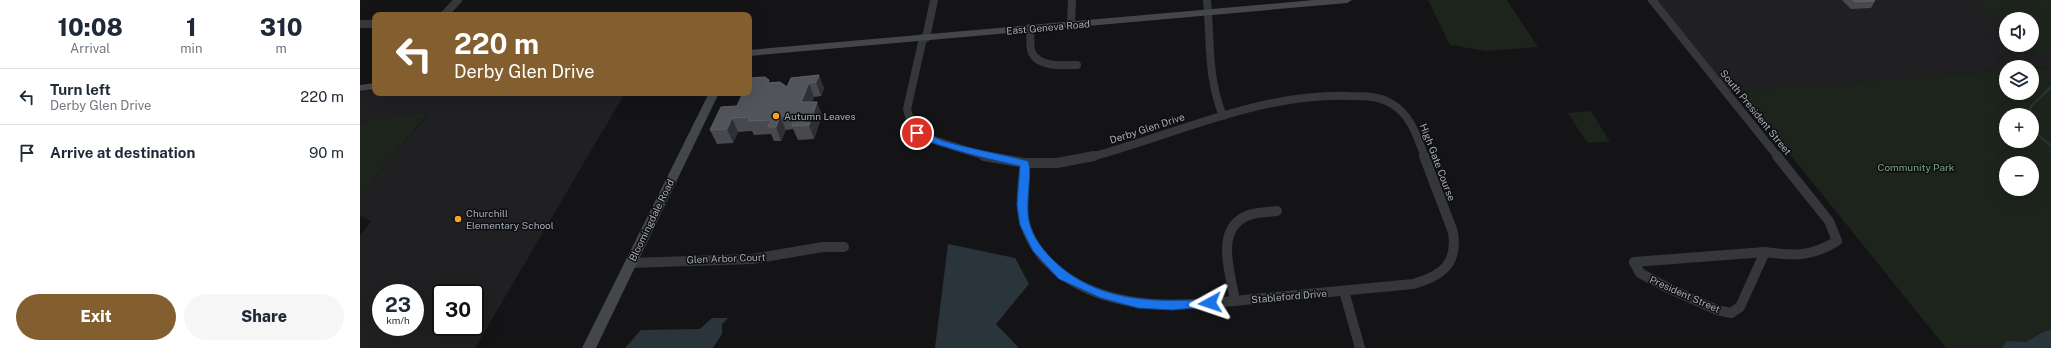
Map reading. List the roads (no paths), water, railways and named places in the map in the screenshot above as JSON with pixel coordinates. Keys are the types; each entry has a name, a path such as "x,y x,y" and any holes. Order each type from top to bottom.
{"main road":[{"name":"East Geneva Road","path":"752,54 1347,0"},
{"path":"360,88 372,86"},
{"name":"Bloomingdale Road","path":"589,348 713,96"}],"street":[{"path":"447,12 458,0"},
{"path":"924,38 934,0"},
{"path":"1071,25 1072,0"},
{"path":"1207,0 1209,13 1208,65 1212,91 1223,116"},
{"name":"South President Street","path":"1652,0 1829,221 1838,241"},
{"path":"360,24 372,24"},
{"path":"1030,28 1032,53 1039,61 1054,65 1077,66"},
{"name":"Derby Glen Drive","path":"924,38 907,109 908,120 917,133 938,142 985,156 1025,164 1066,162 1094,156 1261,104 1284,100 1348,96 1362,96 1385,101"},
{"name":"High Gate Course","path":"1385,101 1404,113 1414,128 1453,232 1455,243"},
{"name":"Stableford Drive","path":"1025,164 1022,205 1025,225 1037,249 1063,276 1104,296 1138,304 1172,306 1409,285 1428,280 1449,266 1455,243"},
{"path":"1235,300 1226,245 1229,232 1238,222 1249,215 1277,211"},
{"name":"President Street","path":"1765,252 1740,307 1730,313 1718,310 1640,273 1634,262 1765,252 1807,255 1822,251 1838,241"},
{"name":"Glen Arbor Court","path":"630,263 752,259 823,247 844,247"},
{"path":"1344,291 1360,348"}],"waterway":[{"path":"2030,108 2051,87"},
{"path":"2039,136 2051,146"}],"place":[{"name":"Autumn Leaves","path":"776,116"},
{"name":"Churchill Elementary School","path":"458,219"}],"park label":[{"name":"Community Park","path":"1916,167"}]}
